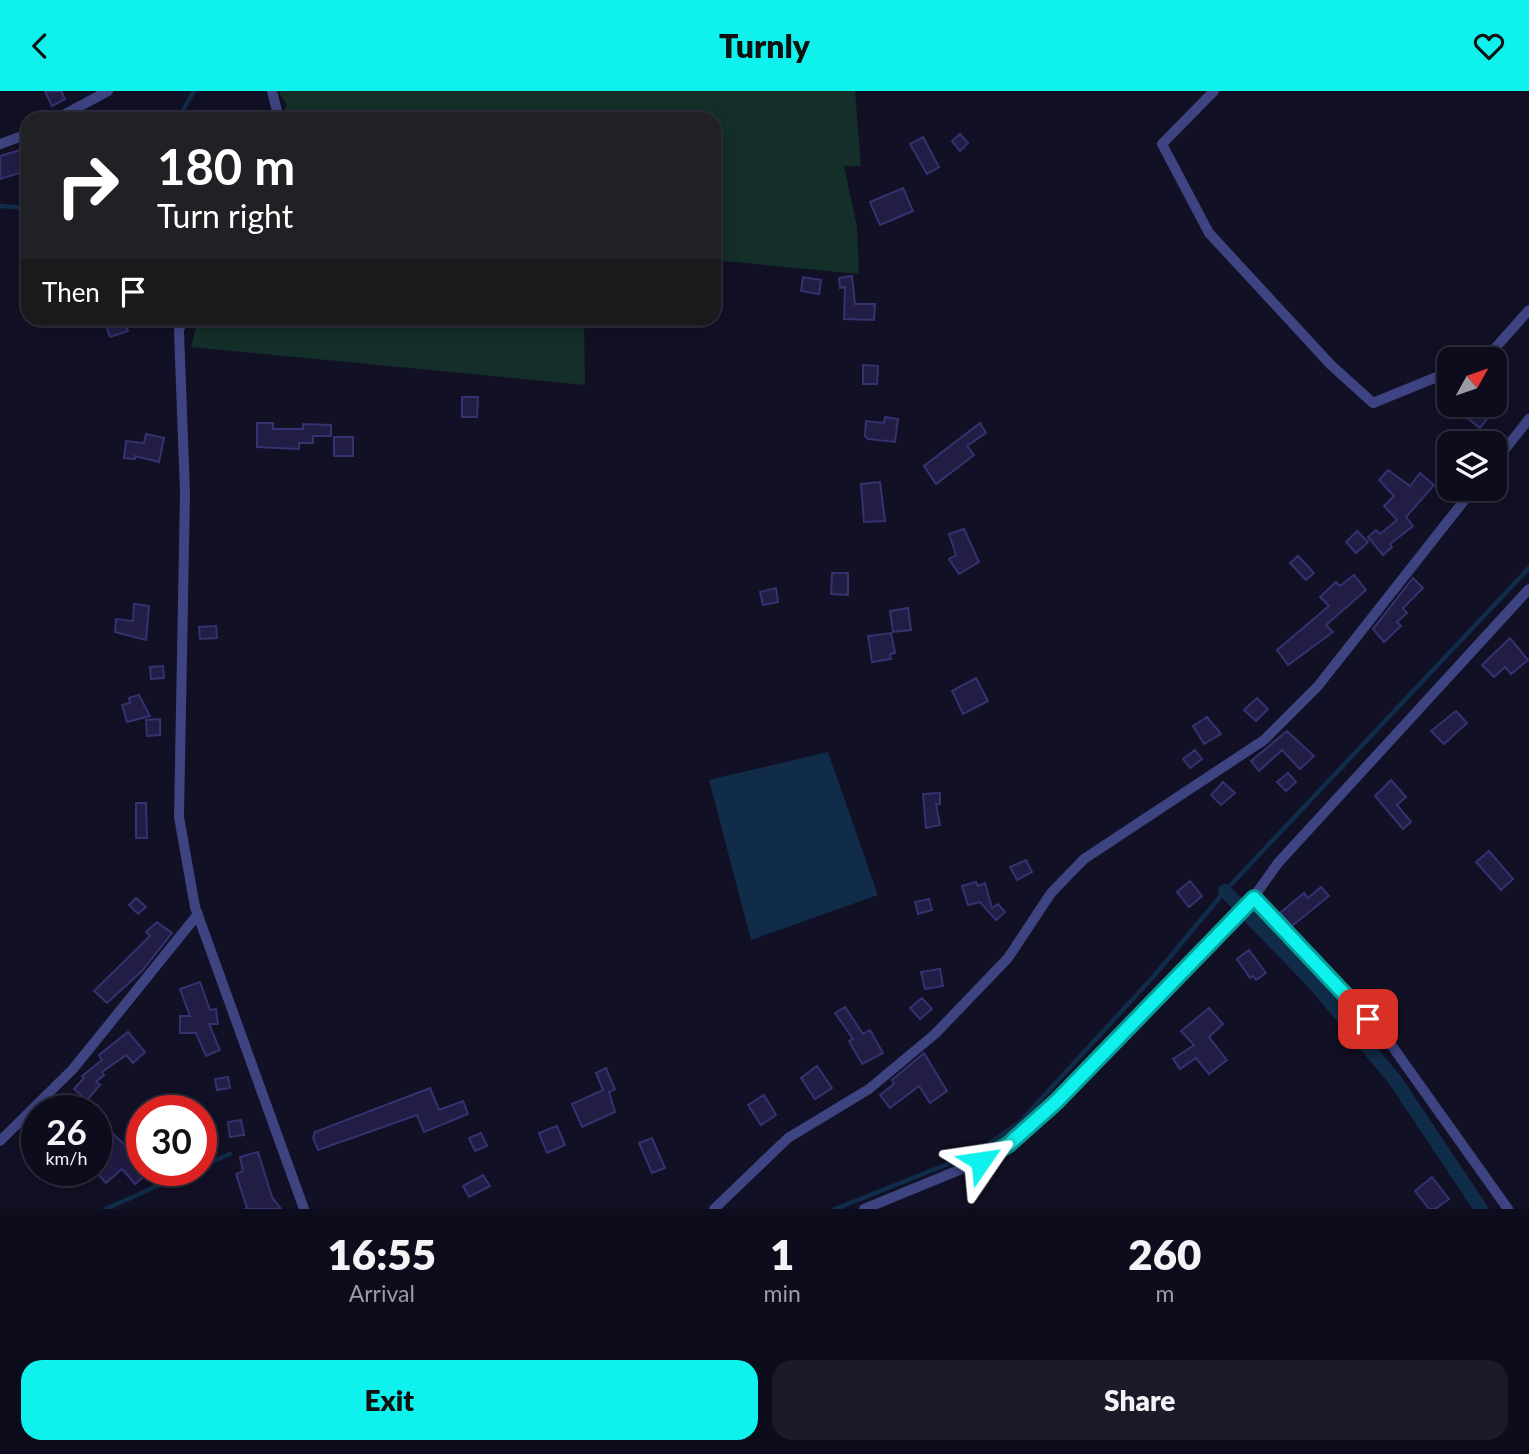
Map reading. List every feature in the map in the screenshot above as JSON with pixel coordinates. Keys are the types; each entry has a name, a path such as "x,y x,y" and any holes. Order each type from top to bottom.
{"street":[{"path":"69,112 108,91"},
{"path":"272,91 277,112"},
{"path":"1214,91 1163,144 1209,233 1331,365 1373,403 1437,377"},
{"path":"0,144 21,136"},
{"path":"1496,347 1529,310"},
{"path":"181,326 185,493 179,817 198,914 304,1209"},
{"path":"1507,447 1529,419"},
{"path":"714,1209 788,1138 869,1089 934,1034 1008,958 1051,893 1084,859 1264,740 1318,686 1465,501"},
{"path":"864,1209 981,1161 1009,1144 1056,1102 1254,898 1278,863 1529,589"},
{"path":"1254,898 1387,1039 1508,1209"},
{"path":"0,1141 73,1069 198,914"}],"green space":[{"path":"278,91 855,91 861,166 844,166 857,227 859,274 721,261 721,112 285,112 286,104"},
{"path":"196,326 584,326 585,385 191,347"}],"water":[{"path":"828,752 878,895 751,940 709,780"}],"building":[{"path":"45,91 61,91 65,99 52,106"},
{"path":"960,134 968,143 960,151 952,141"},
{"path":"923,137 939,167 927,174 910,144"},
{"path":"20,150 21,173 0,179 0,156"},
{"path":"903,188 913,211 880,225 870,202"},
{"path":"852,276 855,304 875,304 874,320 844,319 845,287 840,288 839,278"},
{"path":"803,277 821,280 819,294 801,291"},
{"path":"106,326 126,326 128,331 110,337"},
{"path":"863,365 878,366 877,384 863,384"},
{"path":"462,397 478,397 477,417 462,417"},
{"path":"885,417 898,419 895,442 868,439 865,436 866,421 884,423"},
{"path":"1466,417 1488,417 1480,428"},
{"path":"257,423 273,423 273,429 303,429 303,424 331,425 331,436 313,436 313,443 299,443 299,449 257,447"},
{"path":"980,423 986,433 967,446 974,455 936,484 924,466"},
{"path":"146,434 164,438 159,462 135,456 135,459 124,458 126,441 144,443"},
{"path":"334,437 353,437 353,456 334,456"},
{"path":"1388,470 1410,486 1420,473 1434,485 1406,517 1413,526 1390,544 1392,547 1383,555 1368,537 1376,530 1380,534 1397,520 1384,506 1394,496 1379,480"},
{"path":"880,482 885,521 864,522 861,484"},
{"path":"964,529 979,562 959,574 949,559 956,555 949,534"},
{"path":"1357,531 1368,542 1356,553 1346,542"},
{"path":"1298,556 1314,573 1306,580 1290,563"},
{"path":"832,573 848,573 848,595 831,594"},
{"path":"1354,575 1366,590 1326,625 1333,632 1288,665 1277,650 1329,606 1320,597 1336,582 1340,586"},
{"path":"1413,578 1423,588 1403,608 1407,613 1397,622 1401,626 1384,642 1373,629"},
{"path":"776,588 778,602 763,605 760,592"},
{"path":"134,604 149,606 146,640 115,632 116,619 133,621"},
{"path":"908,608 911,630 893,632 890,611"},
{"path":"216,626 217,638 200,639 199,627"},
{"path":"891,633 895,653 890,654 891,659 872,662 868,636"},
{"path":"1510,638 1528,660 1511,674 1505,667 1494,677 1482,665"},
{"path":"163,666 164,678 151,679 150,667"},
{"path":"976,678 988,701 963,714 952,691"},
{"path":"139,695 150,716 127,722 122,705 130,703 129,698"},
{"path":"1257,698 1268,709 1256,721 1244,710"},
{"path":"1456,711 1467,723 1444,744 1431,731"},
{"path":"1207,717 1221,734 1204,744 1193,726"},
{"path":"160,719 160,735 147,736 146,720"},
{"path":"1287,731 1314,756 1300,769 1282,750 1259,771 1251,761"},
{"path":"1195,750 1202,759 1190,768 1183,759"},
{"path":"1288,773 1296,782 1286,791 1277,782"},
{"path":"1391,780 1406,797 1397,805 1411,822 1403,829 1375,796"},
{"path":"1223,782 1235,793 1221,805 1211,795"},
{"path":"940,793 940,804 936,804 940,825 926,828 923,794"},
{"path":"136,803 146,803 147,838 136,838"},
{"path":"1489,851 1513,879 1501,890 1476,862"},
{"path":"1026,860 1032,872 1017,880 1010,867"},
{"path":"1190,881 1202,896 1189,907 1177,892"},
{"path":"976,882 978,886 985,883 992,908 998,904 1005,912 996,920 980,902 968,905 962,886"},
{"path":"1321,887 1329,896 1292,926 1280,913 1304,893 1308,898"},
{"path":"136,898 146,907 138,914 129,905"},
{"path":"929,899 932,910 918,914 915,902"},
{"path":"157,922 172,933 142,971 107,1003 94,991 150,936 146,932"},
{"path":"1249,950 1266,973 1256,980 1253,976 1250,978 1237,959"},
{"path":"940,969 943,986 925,989 921,972"},
{"path":"200,982 210,1010 216,1009 218,1024 209,1024 220,1050 206,1056 196,1033 180,1033 180,1016 190,1016 180,989"},
{"path":"922,998 932,1009 920,1019 910,1008"},
{"path":"845,1007 863,1034 870,1030 883,1053 862,1064 849,1041 853,1039 835,1013"},
{"path":"1209,1008 1223,1024 1209,1037 1227,1060 1209,1074 1196,1058 1180,1069 1173,1059 1194,1045 1181,1031"},
{"path":"128,1032 145,1052 133,1063 126,1055 102,1072 104,1075 96,1082 100,1085 91,1095 81,1095 74,1089 84,1078 82,1076 102,1060 99,1055"},
{"path":"924,1053 947,1091 930,1103 919,1086 890,1108 880,1095 894,1084 892,1080"},
{"path":"817,1066 832,1088 815,1099 801,1078"},
{"path":"606,1068 615,1089 609,1092 615,1112 582,1127 572,1104 603,1090 596,1073"},
{"path":"228,1077 230,1088 217,1090 215,1079"},
{"path":"430,1088 439,1110 463,1101 468,1114 424,1132 417,1115 318,1150 313,1138 315,1132"},
{"path":"764,1095 776,1115 761,1125 748,1105"},
{"path":"241,1120 244,1135 230,1137 228,1122"},
{"path":"557,1126 565,1145 547,1153 539,1133"},
{"path":"112,1133 126,1144 126,1174 122,1169 112,1178"},
{"path":"481,1133 487,1146 475,1151 469,1138"},
{"path":"652,1138 665,1168 652,1173 639,1143"},
{"path":"258,1152 272,1197 281,1209 245,1209 247,1208 236,1174 243,1171 240,1157"},
{"path":"483,1175 490,1186 469,1197 463,1186"},
{"path":"1432,1177 1449,1199 1435,1209 1429,1209 1415,1191"}],"waterway":[{"path":"182,112 194,91"},
{"path":"0,206 21,208"},
{"path":"835,1209 973,1154 1019,1123 1154,976 1225,891 1529,568"},
{"path":"1225,891 1315,984 1395,1080 1481,1209"},
{"path":"217,1159 230,1154"},
{"path":"106,1209 157,1186"}],"route":[{"path":"981,1161 1009,1144 1056,1102 1154,997 1254,898 1368,1019"}]}
